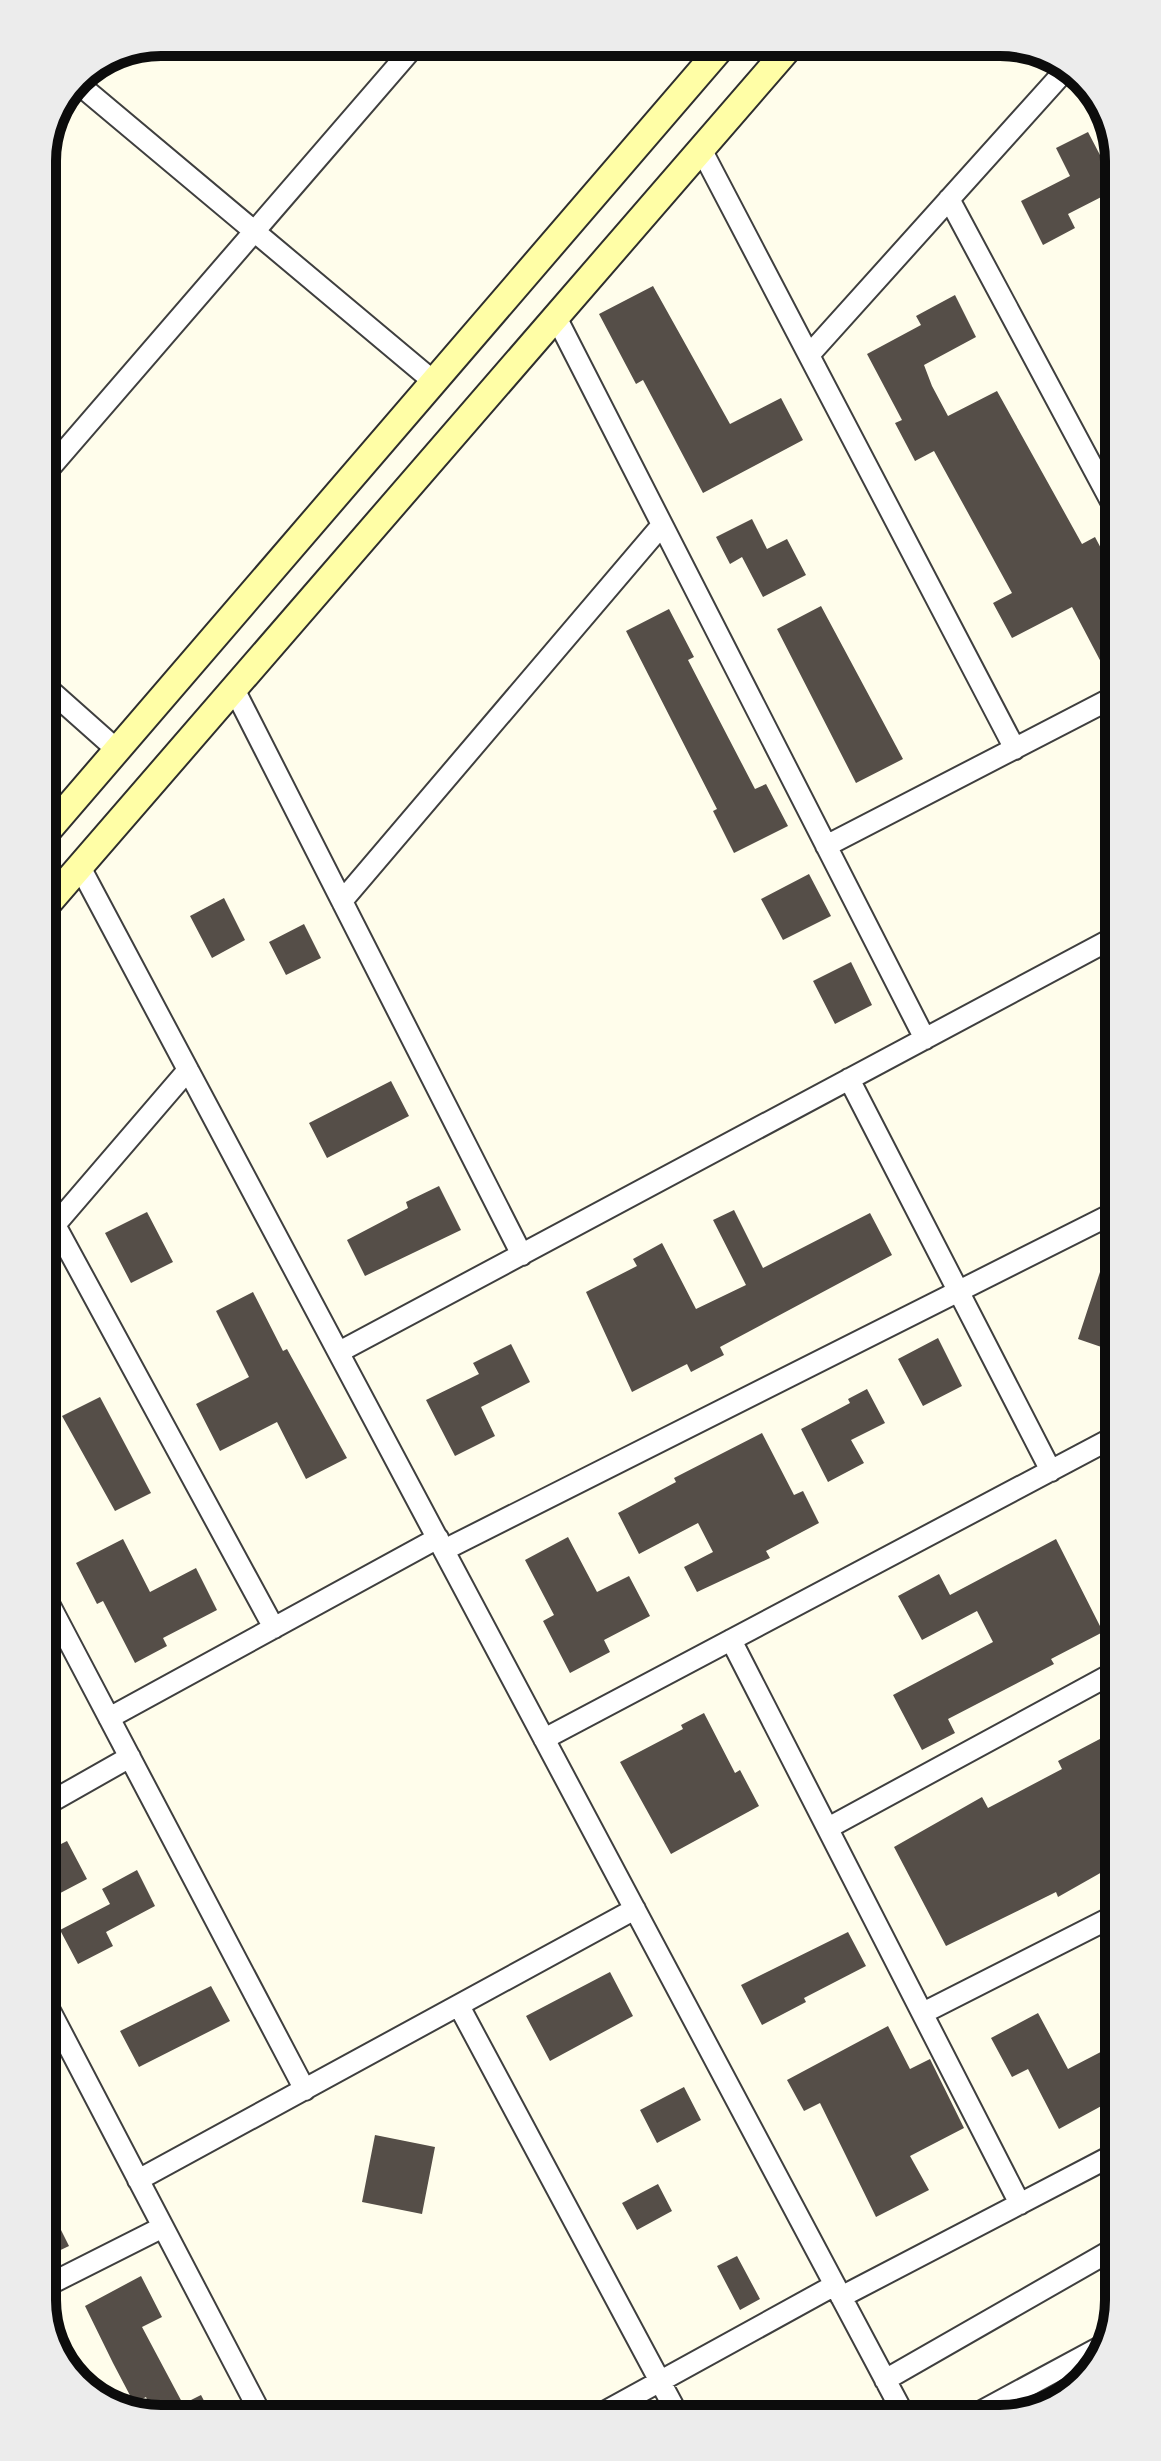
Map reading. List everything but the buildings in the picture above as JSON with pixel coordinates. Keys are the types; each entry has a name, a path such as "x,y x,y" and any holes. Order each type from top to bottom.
{"street":[{"path":"56,461 406,56"},
{"path":"56,821 714,56"},
{"path":"56,894 782,56"},
{"path":"809,355 1060,76"},
{"path":"85,89 256,229 433,381"},
{"path":"701,149 1015,749"},
{"path":"949,199 1105,490"},
{"path":"556,317 925,1039"},
{"path":"342,901 662,525"},
{"path":"234,689 522,1255"},
{"path":"56,696 116,749"},
{"path":"826,846 1105,702"},
{"path":"80,867 899,2405"},
{"path":"339,1352 1105,942"},
{"path":"56,1223 188,1070"},
{"path":"849,1079 1051,1471"},
{"path":"109,1718 274,1628 441,1544 1105,1218"},
{"path":"56,1241 274,1628"},
{"path":"544,1739 1105,1442"},
{"path":"56,1617 305,2090"},
{"path":"731,1640 1020,2204"},
{"path":"828,1828 1105,1678"},
{"path":"56,1799 130,1757"},
{"path":"138,2180 635,1909"},
{"path":"923,2013 1105,1921"},
{"path":"459,2006 673,2405"},
{"path":"56,2022 256,2405"},
{"path":"617,2405 838,2291 1020,2204 1105,2159"},
{"path":"56,2281 163,2227"},
{"path":"885,2380 1105,2254"},
{"path":"993,2405 1090,2352"}]}
